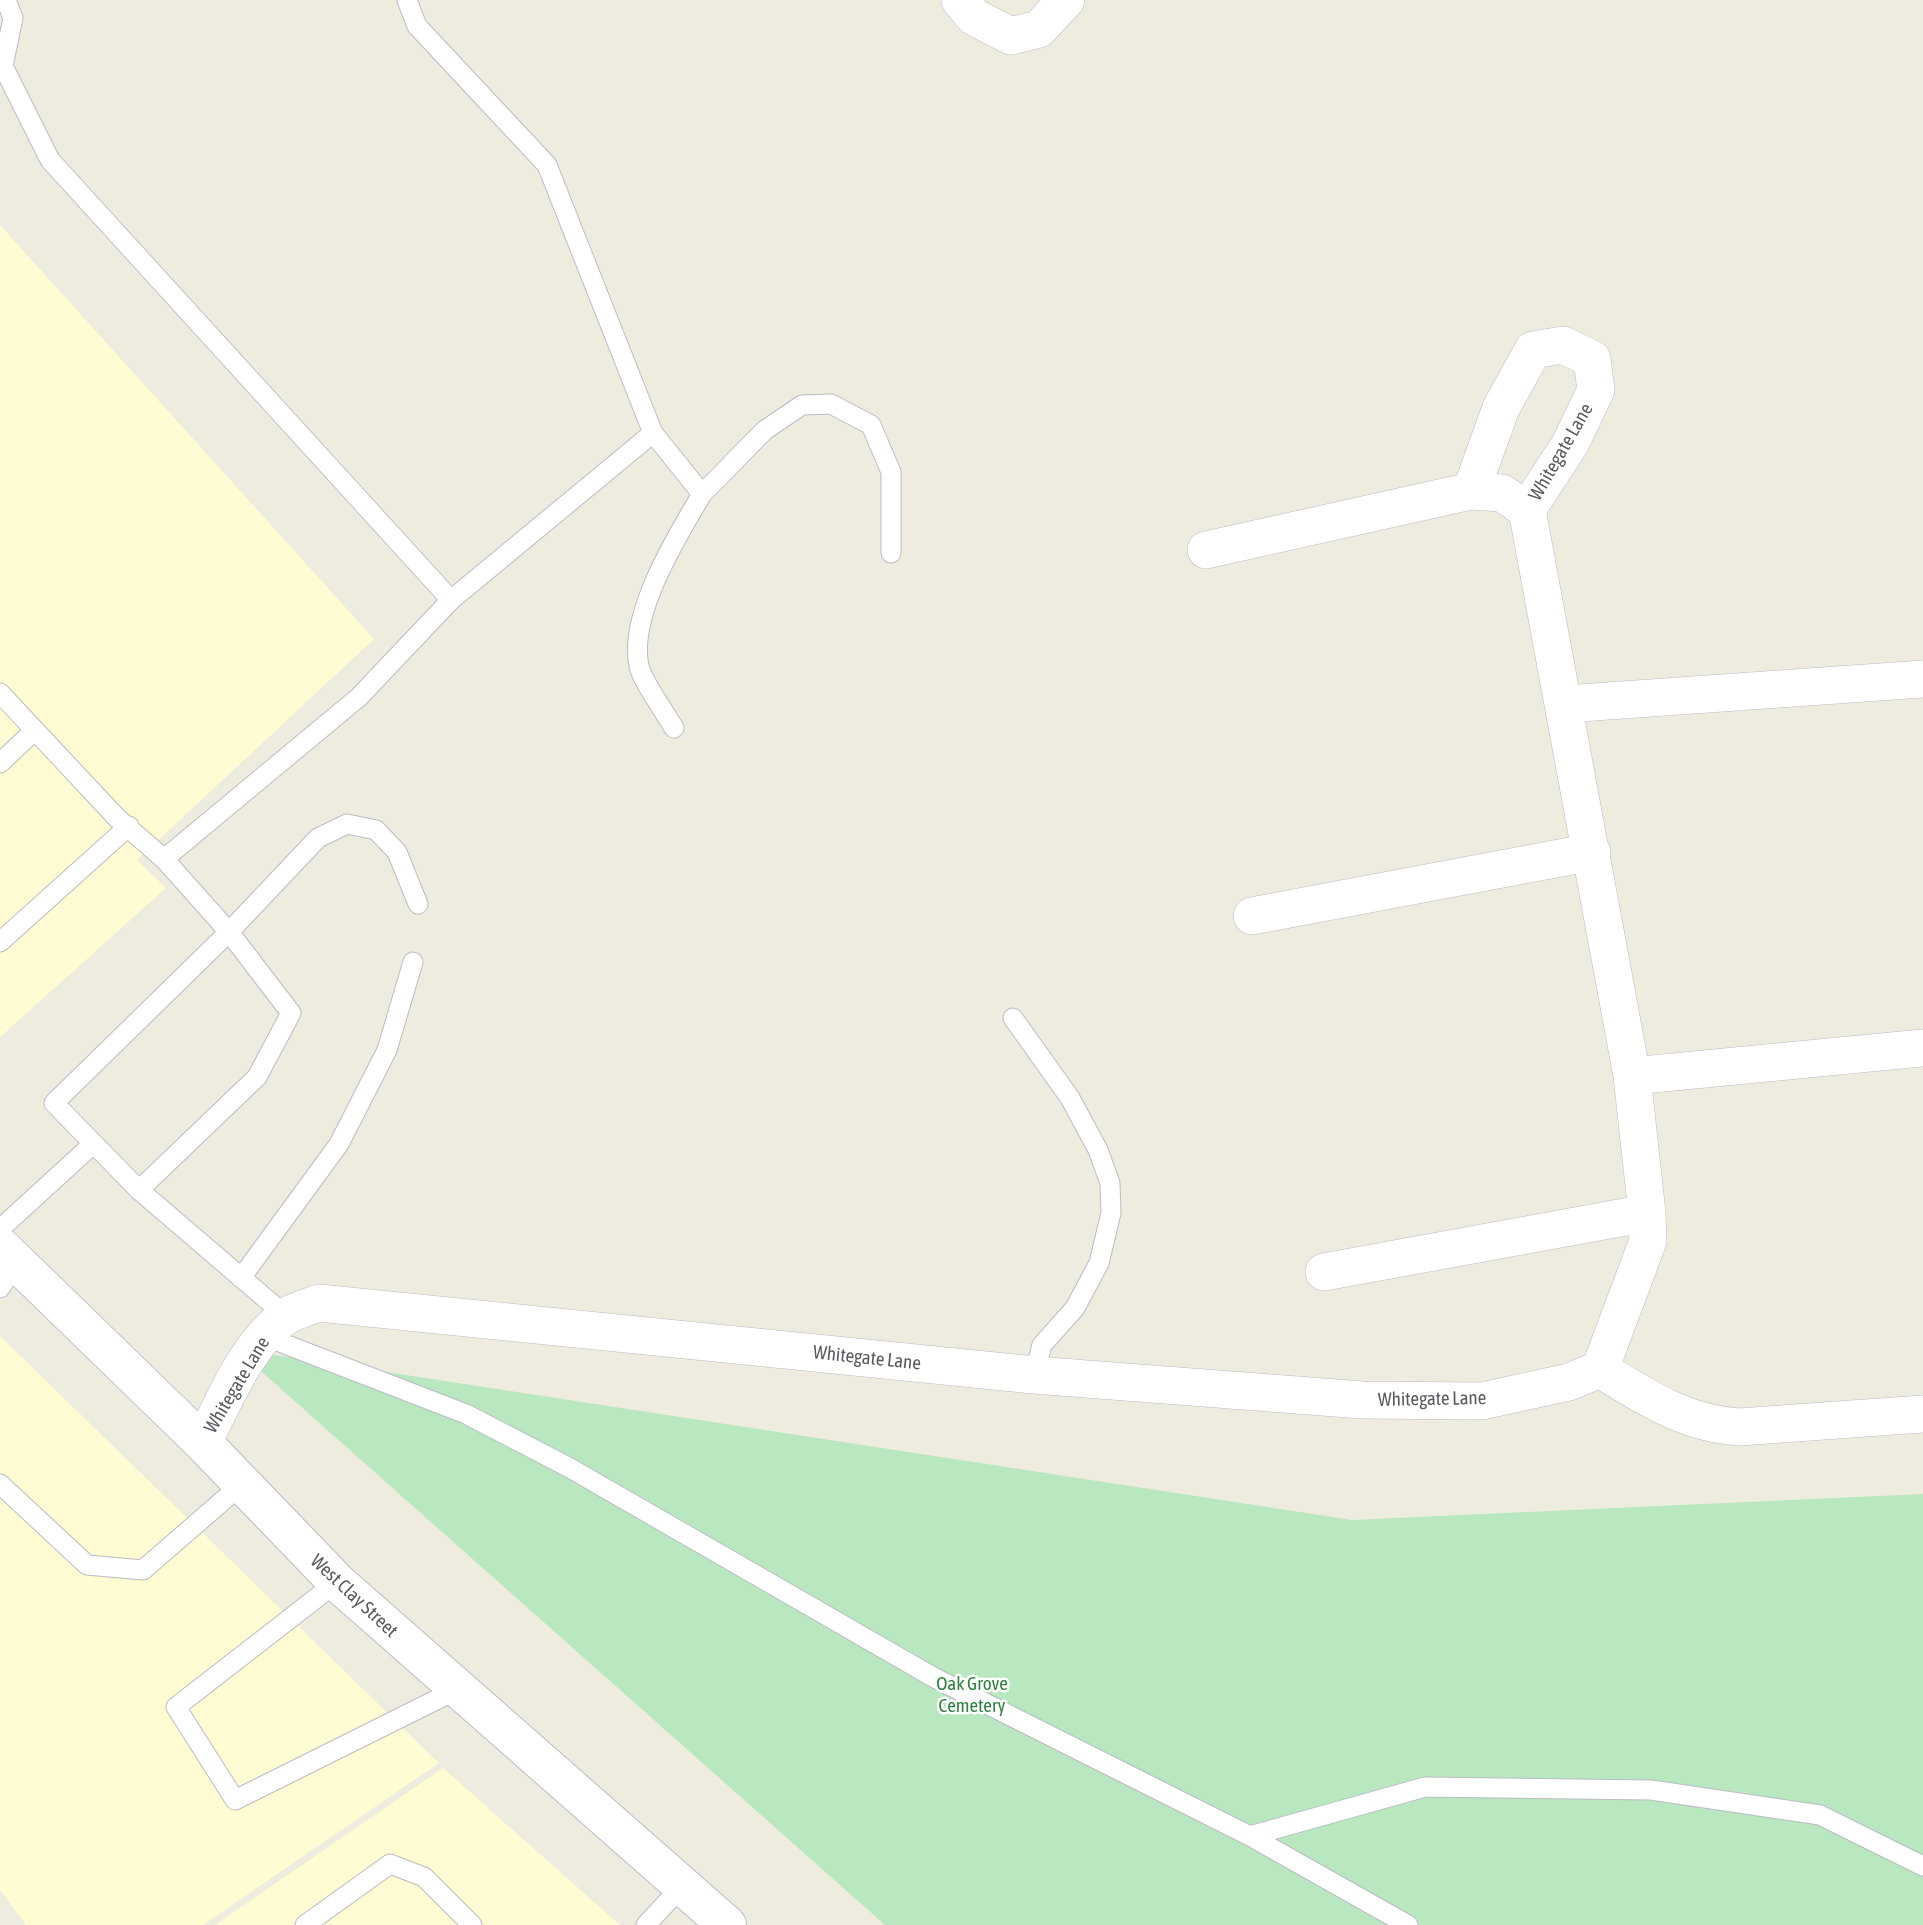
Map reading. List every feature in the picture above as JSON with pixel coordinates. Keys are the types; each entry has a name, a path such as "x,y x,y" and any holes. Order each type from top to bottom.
{"main road":[{"name":"West Clay Street","path":"5,1256 203,1443 337,1583 727,1925"}],"street":[{"path":"960,0 974,17 1010,36 1039,29 1066,0"},
{"name":"Whitegate Lane","path":"203,1443 233,1383 275,1326 319,1303 1034,1375 1362,1400 1482,1401 1569,1382 1600,1369 1647,1241 1647,1213 1632,1076 1527,510 1570,444 1596,390 1592,359 1563,345 1533,351 1501,408 1471,491"},
{"name":"Whitegate Lane","path":"1206,550 1471,491 1502,493 1527,510"},
{"path":"1565,704 1923,678"},
{"path":"1252,916 1592,852"},
{"path":"1632,1076 1923,1048"},
{"path":"1324,1272 1647,1213"},
{"path":"1600,1369 1662,1408 1713,1426 1739,1427 1923,1414"}],"lane":[{"path":"6,0 13,18 1,67 50,160 451,600"},
{"path":"407,0 417,26 547,165 653,433 702,494"},
{"path":"674,728 639,667 640,628 674,541 702,494 765,430 802,405 831,404 871,425 891,472 891,553"},
{"path":"164,859 359,697 451,600 653,433"},
{"path":"0,693 117,818 164,859 229,932 291,1013 257,1077 139,1190"},
{"path":"0,762 35,730"},
{"path":"418,904 397,852 376,830 347,824 318,838 229,932 54,1103 139,1190 241,1278 275,1326 466,1415 570,1468 933,1677 1250,1836 1408,1925"},
{"path":"0,942 129,826"},
{"path":"241,1278 339,1143 387,1050 413,962"},
{"path":"1013,1018 1069,1098 1098,1150 1110,1183 1111,1213 1099,1263 1074,1308 1042,1345 1034,1375"},
{"path":"5,1256 93,1144"},
{"path":"0,1484 87,1565 143,1570 242,1484"},
{"path":"337,1583 176,1707 235,1800 456,1690"},
{"path":"1250,1836 1425,1787 1651,1790 1820,1815 1923,1866"},
{"path":"305,1925 390,1864 424,1877 472,1925"},
{"path":"646,1925 683,1885"}],"shaded area":[{"path":"0,225 374,639 137,860 166,888 0,1037"},
{"path":"0,1336 439,1763 203,1925 26,1925 0,1890"},
{"path":"443,1768 620,1925 215,1925"}],"green space":[{"name":"Oak Grove Cemetery","path":"236,1349 1352,1520 1923,1494 1923,1925 885,1925"}]}
